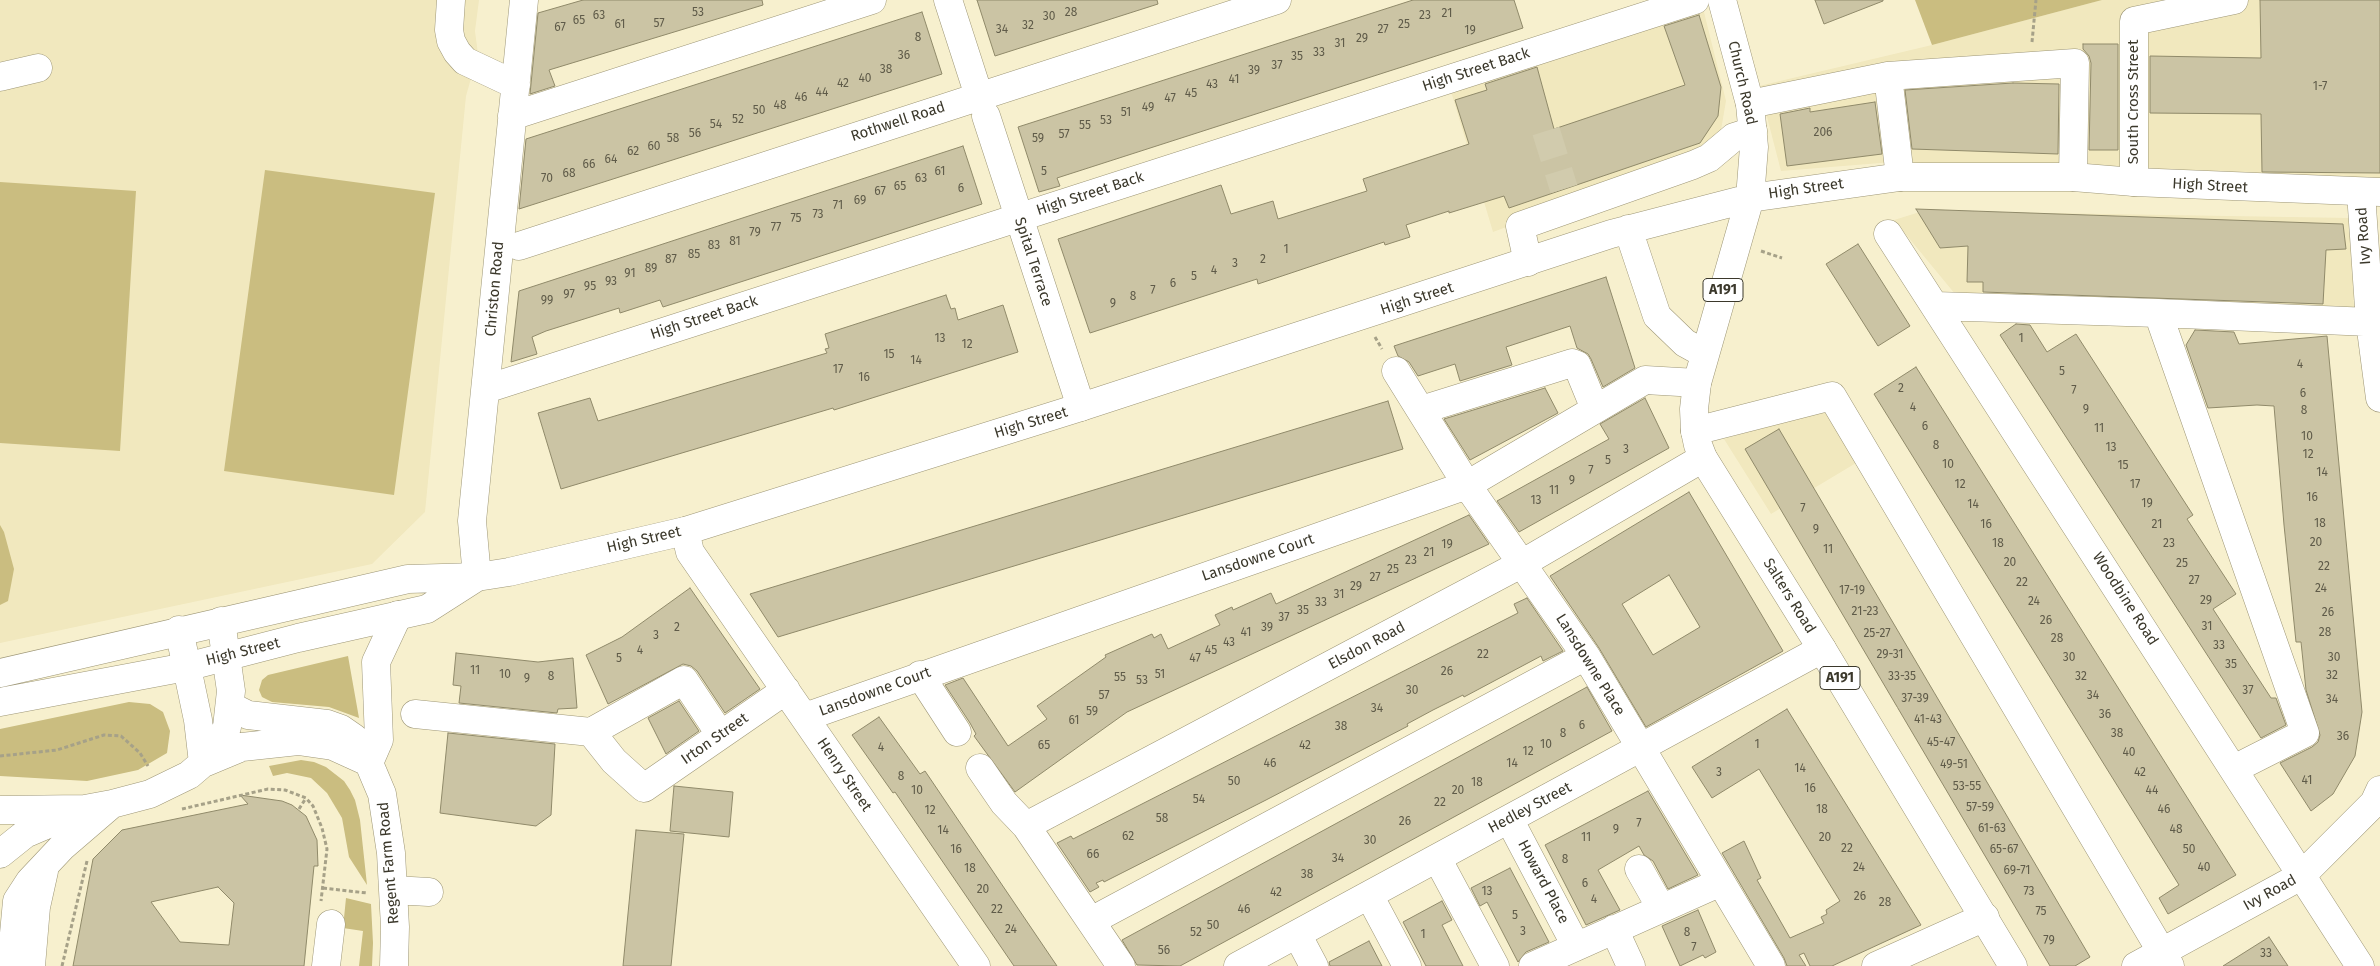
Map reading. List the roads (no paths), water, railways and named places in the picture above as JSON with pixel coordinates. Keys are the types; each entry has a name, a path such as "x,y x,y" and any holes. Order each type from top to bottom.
{"street":[{"path":"451,0 450,41 457,52 465,61 516,85"},
{"name":"Christon Road","path":"477,577 472,521 524,0"},
{"path":"512,116 872,0"},
{"name":"Spital Terrace","path":"948,0 1081,407"},
{"name":"Rothwell Road","path":"519,246 983,106 1277,0"},
{"name":"High Street Back","path":"486,389 1694,0"},
{"name":"Church Road","path":"1722,0 1750,104 1754,147 1750,198"},
{"name":"South Cross Street","path":"2134,182 2134,22 2234,0"},
{"path":"1750,104 1888,76 2075,63 2073,177"},
{"path":"0,77 38,68"},
{"path":"1888,76 1900,176"},
{"path":"1528,262 1520,226 1568,198 1603,197 1693,165 1709,158 1734,137 1753,131"},
{"name":"High Street","path":"0,673 179,630 408,579 477,577 685,531 1081,407 1620,232 1750,198 1900,176 2073,177 2134,182 2370,193"},
{"name":"Ivy Road","path":"2370,193 2370,322 2380,398"},
{"path":"1603,197 1657,316 1685,343 1705,354"},
{"name":"Salters Road","path":"1750,198 1697,383 1695,431 1703,458 1985,916 2013,966"},
{"name":"Woodbine Road","path":"1888,234 2360,966"},
{"path":"1935,306 2158,312 2370,322"},
{"path":"2158,312 2305,734 2234,769"},
{"path":"1421,410 1572,363 1577,365 1595,409"},
{"name":"Lansdowne Place","path":"1396,371 1467,485 1524,563 1586,656 1771,966"},
{"name":"Lansdowne Court","path":"805,717 920,675 1467,485 1644,380 1697,383"},
{"path":"1695,431 1832,396 2166,959"},
{"name":"Elsdon Road","path":"1026,826 1524,563 1703,458"},
{"name":"Henry Street","path":"685,531 690,552 976,966"},
{"name":"High Street","path":"0,702 186,667 427,609 477,577"},
{"path":"203,764 242,748 298,741 333,746 369,763 379,740 376,662 398,615"},
{"path":"0,810 85,808 112,804 150,794 189,775 203,764 223,738 227,727 230,706 231,690 228,656 222,621"},
{"path":"179,630 202,741 203,764"},
{"name":"Hedley Street","path":"1238,966 1822,649"},
{"path":"1091,921 1586,656"},
{"path":"920,675 958,732"},
{"path":"414,714 591,732 684,680 720,734"},
{"name":"Irton Street","path":"591,732 614,761 644,788 786,690"},
{"name":"Regent Farm Road","path":"230,706 248,715 307,720 341,729 354,738 369,763 382,794 391,853 394,966"},
{"path":"980,768 1004,803 1026,826 1121,966"},
{"name":"Ivy Road","path":"2136,966 2166,959 2301,876 2374,804 2380,790"},
{"path":"0,955 12,955 17,900 30,881 62,847 112,804"},
{"path":"0,854 25,834 85,808"},
{"name":"Howard Place","path":"1509,819 1576,946"},
{"path":"1437,858 1495,966"},
{"path":"32,966 36,907 45,867"},
{"path":"1639,869 1661,908"},
{"path":"1533,966 1614,928 1721,882"},
{"path":"393,893 429,892"},
{"path":"1369,895 1408,966"},
{"path":"1876,966 1985,916"},
{"path":"326,966 331,924"},
{"path":"1614,928 1631,966"},
{"path":"1297,934 1314,966"}],"tunnel":[{"path":"1546,131 1564,189"}]}
